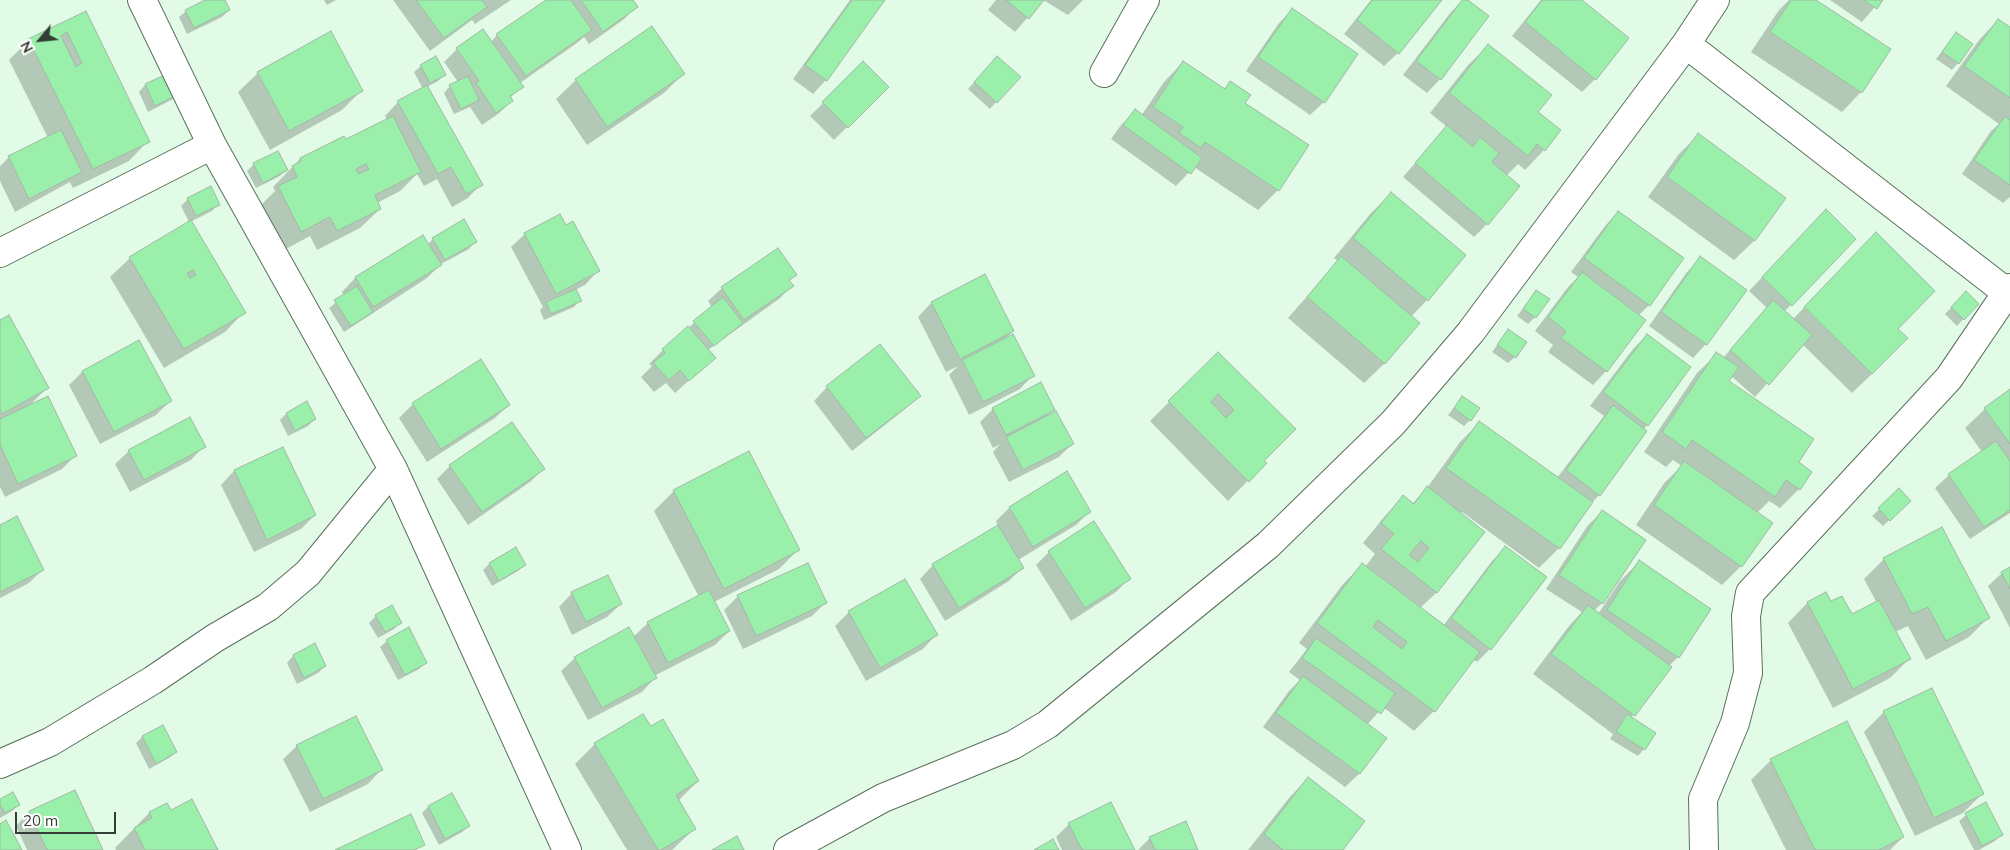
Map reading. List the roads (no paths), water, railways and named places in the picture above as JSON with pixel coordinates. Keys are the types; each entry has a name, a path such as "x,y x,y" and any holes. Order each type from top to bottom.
{"street":[{"path":"142,0 212,145 393,469 567,850"},
{"path":"1104,73 1146,0"},
{"path":"788,850 883,798 1013,745 1048,724 1268,545 1393,423 1463,341 1686,44 1715,0"},
{"path":"1686,44 2009,292 1949,378 1750,593 1746,616 1748,674 1735,723 1703,799 1704,850"},
{"path":"0,253 212,145"},
{"path":"0,764 50,742 153,680 215,638 268,607 308,573 393,469"}]}
